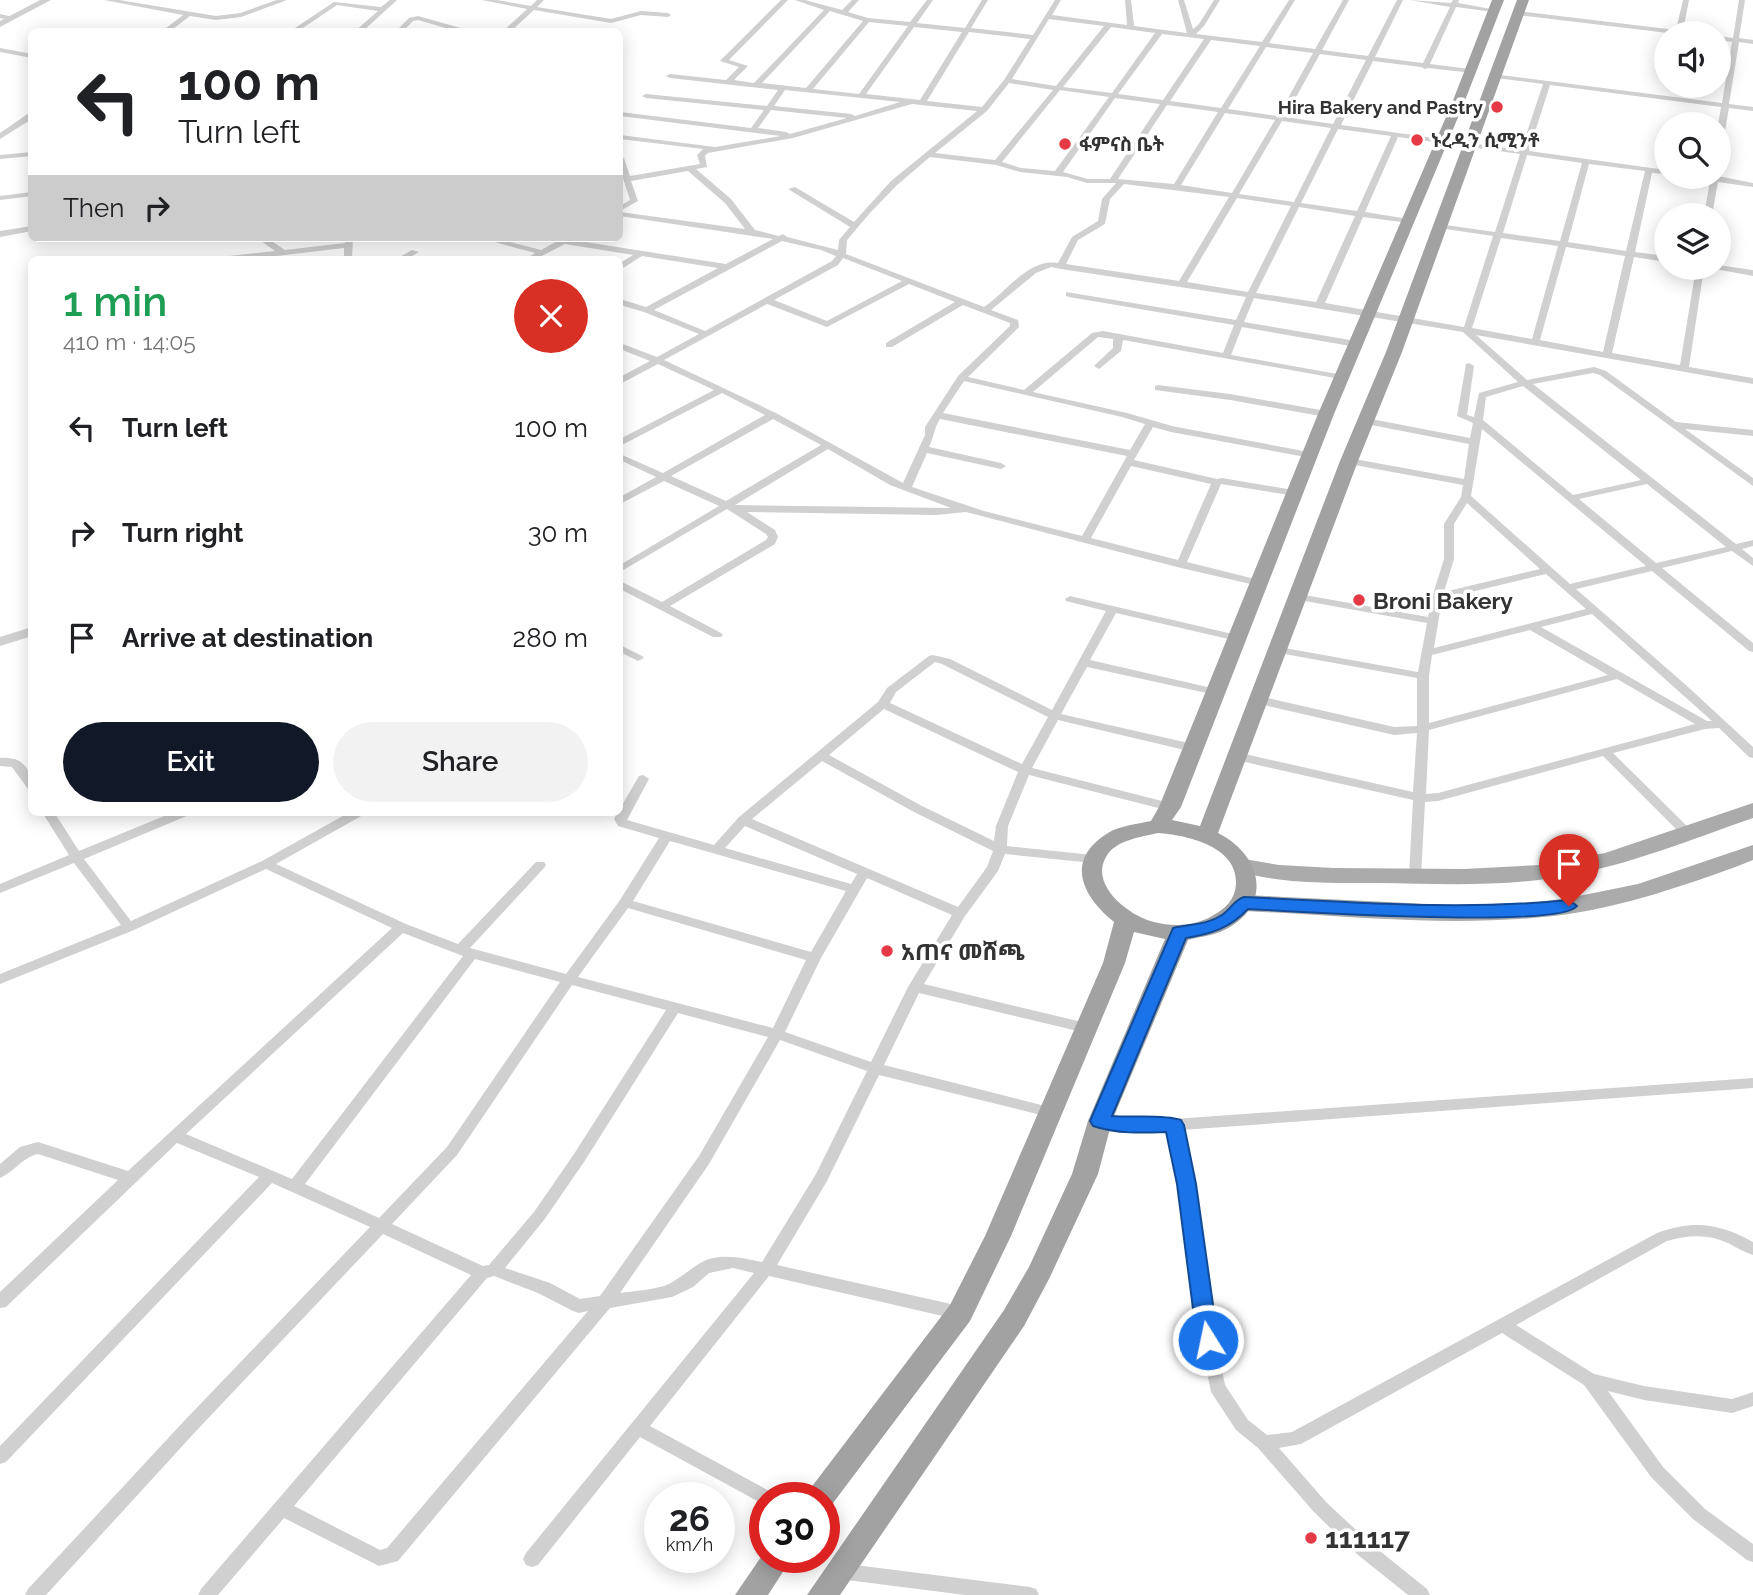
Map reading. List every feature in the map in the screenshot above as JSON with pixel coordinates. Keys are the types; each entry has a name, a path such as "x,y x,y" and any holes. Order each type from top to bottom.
{"highway":[{"path":"1158,826 1170,807 1326,414 1409,221 1496,5"},
{"path":"1207,835 1521,7"},
{"path":"1158,826 1183,828 1207,835 1229,849 1244,866 1249,885 1244,903 1229,918 1207,929 1180,933 1152,929 1126,920 1107,907 1094,892 1090,875 1093,859 1102,845 1117,835 1136,828 1158,826"},
{"path":"832,1482 960,1313 998,1236 1114,963 1126,920"},
{"path":"840,1569 1014,1318 1040,1271 1084,1174 1100,1121 1180,933"},
{"path":"750,1595 766,1573"},
{"path":"822,1595 837,1573"}],"main road":[{"path":"1244,866 1276,873 1415,876 1536,873 1589,864 1753,810"},
{"path":"1244,903 1446,911 1516,911 1569,906 1630,894 1684,878 1753,852"}],"street":[{"path":"0,24 47,0"},
{"path":"107,0 188,14 229,17 284,0"},
{"path":"360,28 394,0"},
{"path":"485,0 611,21 641,13 668,15"},
{"path":"511,28 541,0"},
{"path":"728,82 744,66 724,60 785,0"},
{"path":"844,13 856,0"},
{"path":"862,94 930,0"},
{"path":"623,210 634,201 625,183 704,165 701,155 706,151 793,136 920,101 985,0"},
{"path":"623,379 835,264 842,254 843,240 853,225 894,183 984,109 1007,81 1058,0"},
{"path":"1128,0 1131,28"},
{"path":"1181,0 1191,34"},
{"path":"1191,34 1202,25 1217,0"},
{"path":"1176,187 1292,0"},
{"path":"1182,283 1280,119 1346,0"},
{"path":"1226,357 1251,294 1400,0"},
{"path":"1413,0 1496,5"},
{"path":"1682,21 1686,0"},
{"path":"1725,112 1742,0"},
{"path":"802,1 867,20 1036,37"},
{"path":"298,28 336,3 380,9"},
{"path":"1426,66 1455,3"},
{"path":"1521,7 1654,29"},
{"path":"757,84 828,9"},
{"path":"169,28 188,14"},
{"path":"0,16 11,18"},
{"path":"1049,16 1470,71"},
{"path":"402,28 411,19 418,18 454,28"},
{"path":"809,89 838,51 867,20"},
{"path":"997,163 1109,25"},
{"path":"1058,173 1160,32"},
{"path":"1112,181 1209,37"},
{"path":"1731,39 1753,42"},
{"path":"0,50 28,55"},
{"path":"670,76 862,94 984,109"},
{"path":"1496,76 1654,96"},
{"path":"1007,81 1654,171"},
{"path":"1467,331 1547,82"},
{"path":"754,129 784,87"},
{"path":"646,96 858,117"},
{"path":"1670,98 1753,109"},
{"path":"623,114 793,136"},
{"path":"0,137 28,118"},
{"path":"1320,304 1395,135"},
{"path":"623,137 719,149"},
{"path":"0,157 28,154"},
{"path":"929,156 997,163 1020,170 1058,173 1087,181 1122,181 1176,187 1409,221"},
{"path":"1535,343 1586,162"},
{"path":"690,168 728,201 752,232"},
{"path":"1607,355 1649,170"},
{"path":"1061,266 1075,239 1102,222 1106,199 1122,181"},
{"path":"1731,181 1753,185"},
{"path":"792,189 853,225"},
{"path":"0,198 28,194"},
{"path":"623,212 783,237 842,254 907,282 1015,322 1014,327 961,378 930,427 930,435 906,488"},
{"path":"1439,226 1654,257"},
{"path":"0,234 28,229"},
{"path":"647,310 783,237"},
{"path":"267,242 282,252"},
{"path":"252,256 350,242"},
{"path":"500,242 541,252"},
{"path":"535,256 561,242"},
{"path":"581,242 726,267"},
{"path":"408,256 415,253"},
{"path":"623,265 639,254"},
{"path":"985,310 998,304 1035,268 1051,264 1320,304 1753,381"},
{"path":"1731,269 1753,273"},
{"path":"1684,368 1698,280"},
{"path":"768,301 827,324 907,282"},
{"path":"1069,294 1356,344"},
{"path":"889,345 963,301"},
{"path":"623,303 706,334"},
{"path":"1467,331 1525,383 1753,563"},
{"path":"1026,393 1095,335 1343,378"},
{"path":"1099,366 1118,349 1118,337"},
{"path":"623,347 657,360 773,415 870,472 906,488 966,510 1259,583"},
{"path":"1469,366 1462,416 1479,422 1753,649"},
{"path":"1415,876 1421,798 1423,676 1437,597 1449,559 1449,524 1466,497 1482,396 1525,383 1594,370 1603,373 1753,483"},
{"path":"961,378 1150,423 1311,455"},
{"path":"1158,388 1230,397 1326,414"},
{"path":"623,441 721,390"},
{"path":"623,499 773,415"},
{"path":"937,415 1131,458 1217,482 1295,494"},
{"path":"1366,421 1474,442"},
{"path":"1084,540 1150,423"},
{"path":"1673,424 1753,433"},
{"path":"623,567 731,506 828,445"},
{"path":"923,449 1001,466"},
{"path":"623,458 731,506 771,532 774,537 771,542 661,607"},
{"path":"1349,461 1468,483"},
{"path":"1571,498 1648,481"},
{"path":"1181,565 1217,482"},
{"path":"1466,497 1546,571 1722,723 1753,754"},
{"path":"731,506 936,512 966,510"},
{"path":"1568,589 1753,543"},
{"path":"1437,597 1546,571"},
{"path":"623,587 717,635"},
{"path":"1298,597 1432,621"},
{"path":"1070,599 1237,638"},
{"path":"532,1559 766,1268 822,1177 915,987 960,913 993,868 1000,849 1002,826 1025,770 1112,610"},
{"path":"1427,653 1594,610"},
{"path":"1531,626 1705,725"},
{"path":"0,642 28,632"},
{"path":"623,650 638,659"},
{"path":"1279,650 1423,676"},
{"path":"717,849 743,820 883,704 891,690 933,658 939,658 1055,716 1193,748"},
{"path":"1082,662 1216,692"},
{"path":"1259,700 1394,731 1412,731 1620,675"},
{"path":"883,704 1025,770 1170,807"},
{"path":"1236,756 1421,798 1438,797 1705,725 1722,723"},
{"path":"1606,753 1686,833"},
{"path":"821,755 918,809 1000,849 1093,859"},
{"path":"0,762 11,760 17,763 28,780"},
{"path":"643,779 621,821 666,837 854,889"},
{"path":"51,816 77,858 129,927"},
{"path":"0,889 176,816"},
{"path":"0,979 129,927 265,864 352,816"},
{"path":"743,820 960,913"},
{"path":"34,1595 191,1425 452,1152 570,978 625,903 666,837"},
{"path":"265,864 401,928 466,952 777,1034 874,1068 1049,1112"},
{"path":"295,1186 466,952 540,865"},
{"path":"281,1508 369,1555 379,1558 392,1555 604,1303 705,1160 777,1034 814,958 864,873"},
{"path":"625,903 814,958"},
{"path":"0,1302 128,1177 401,928"},
{"path":"915,987 1086,1028"},
{"path":"207,1595 488,1271 539,1216 675,1006"},
{"path":"1100,1121 1135,1126 1174,1125 1753,1083"},
{"path":"1174,1125 1186,1184 1203,1316 1217,1387 1242,1425 1265,1444 1287,1471 1364,1549 1421,1595"},
{"path":"176,1136 488,1271 544,1288 579,1306 666,1292 687,1282 705,1267 733,1262 960,1313"},
{"path":"0,1172 25,1151 38,1148 128,1177"},
{"path":"0,1457 270,1175"},
{"path":"1265,1444 1295,1439 1662,1237 1682,1229 1706,1229 1753,1249"},
{"path":"1504,1326 1590,1380 1644,1393 1732,1406 1753,1399"},
{"path":"1590,1380 1657,1472 1699,1514 1753,1554"},
{"path":"639,1428 749,1489"},
{"path":"840,1570 1030,1595"}],"place":[{"name":"Hira Bakery and Pastry","path":"1497,107"},
{"name":"ኑረዲን ሲሚንቶ","path":"1417,140"},
{"name":"ፋምናስ ቤት","path":"1065,144"},
{"name":"Broni Bakery","path":"1359,600"},
{"name":"አጠና መሸጫ","path":"887,951"},
{"name":"111117","path":"1311,1538"}],"route":[{"path":"1208,1340 1186,1184 1174,1125 1135,1126 1100,1121 1180,933 1207,929 1229,918 1244,903 1446,911 1516,911 1569,906"}]}
